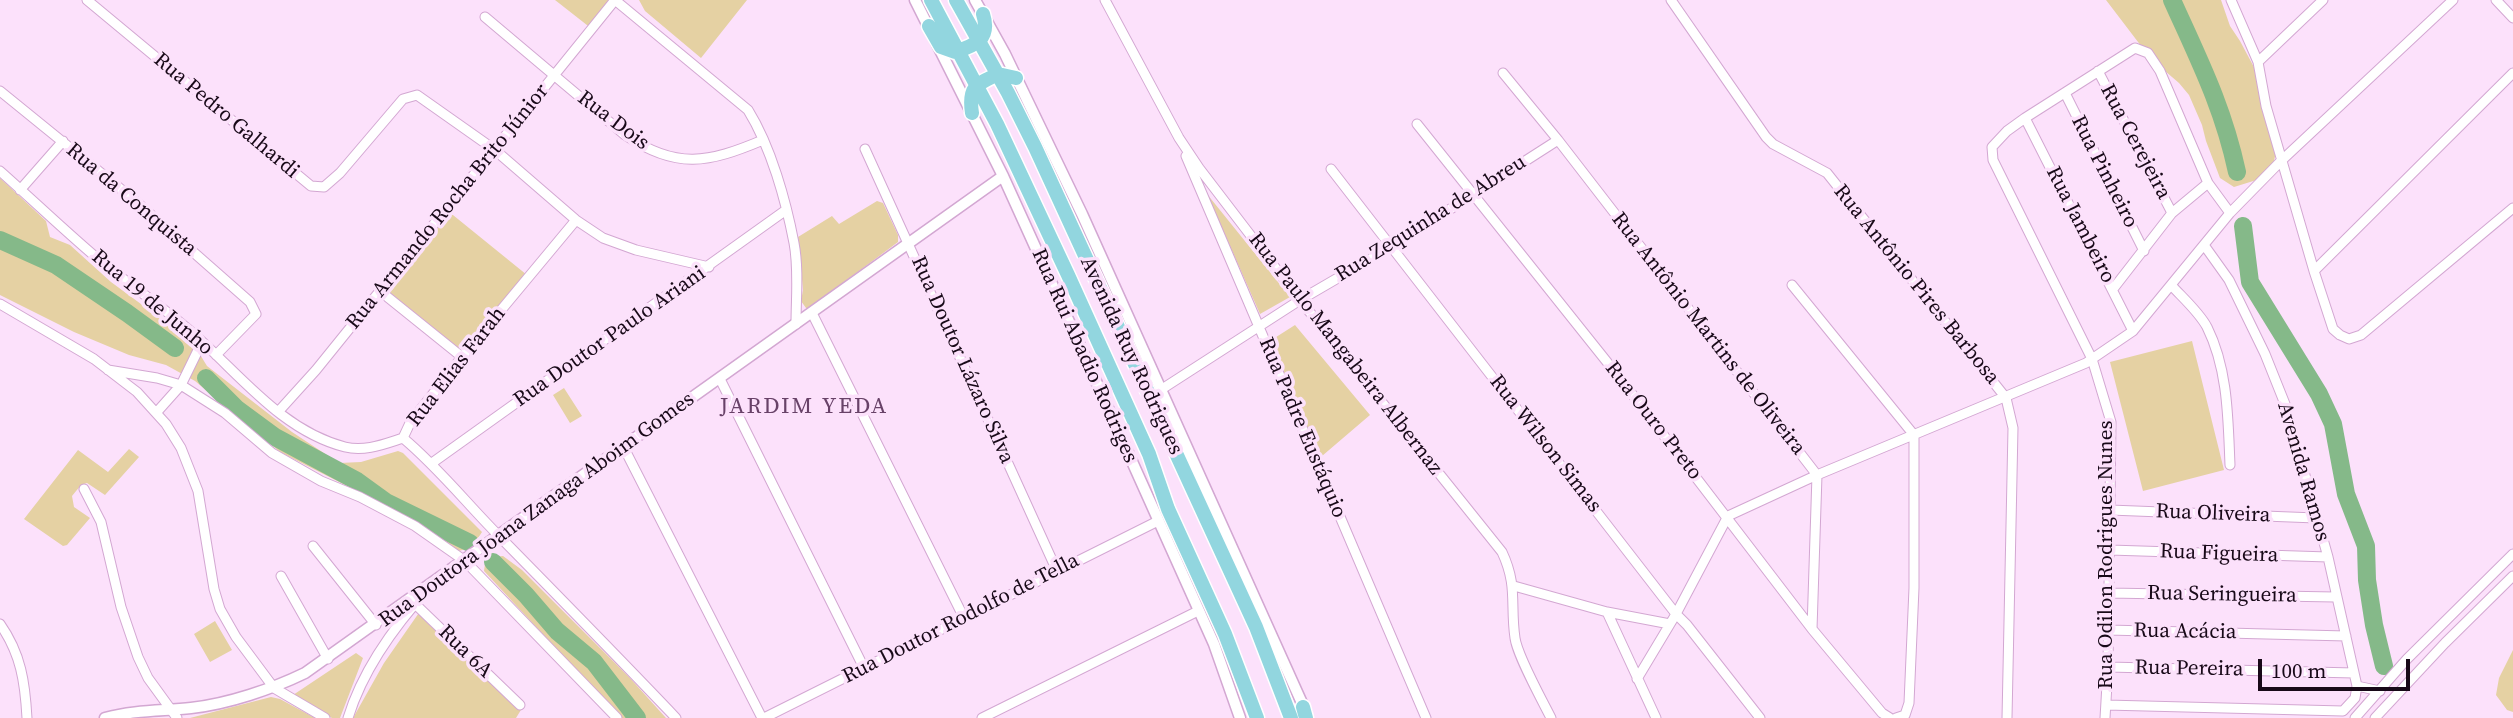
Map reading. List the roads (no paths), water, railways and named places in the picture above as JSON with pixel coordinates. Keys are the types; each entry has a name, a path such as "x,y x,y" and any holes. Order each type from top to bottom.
{"main road":[{"name":"Avenida Ruy Rodrigues","path":"931,0 1024,181 1149,454 1168,509 1234,656 1257,718"},
{"name":"Avenida Ruy Rodrigues","path":"956,0 1035,147 1250,615 1291,718"},
{"path":"929,26 944,49 959,51 979,41 986,28 983,14"},
{"path":"972,113 970,95 976,86 998,74 1016,78"}],"street":[{"name":"Rua Pedro Galhardi","path":"87,0 311,186 324,187 340,173 403,99 417,95 495,150"},
{"name":"Rua Armando Rocha Brito Júnior","path":"278,412 316,370 615,0"},
{"path":"615,0 748,110 763,140 795,245 796,324"},
{"name":"Rua Rui Abadio Rodriges","path":"915,0 1003,176 1221,663 1240,718"},
{"path":"975,0 1088,227 1306,714"},
{"name":"Rua Paulo Mangabeira Albernaz","path":"1105,0 1178,138 1300,300 1502,552 1514,586 1515,641 1551,718"},
{"name":"Rua Antônio Pires Barbosa","path":"1671,0 1766,138 1827,173 2006,397 2013,428 2007,718"},
{"path":"2231,0 2258,62 2266,106 2314,271 2333,329 2340,335 2349,339 2361,335 2513,208"},
{"path":"2258,62 2323,0"},
{"path":"1637,679 1676,614 1728,516 1817,475 2092,359 2133,331 2230,213 2281,161 2453,0"},
{"path":"2496,0 2513,18"},
{"name":"Rua Dois","path":"485,17 625,135 643,147 669,158 698,160 718,157 763,140"},
{"path":"2025,118 2135,48 2148,53 2161,71 2208,183 2230,213"},
{"name":"Rua Cerejeira","path":"2098,71 2172,213"},
{"name":"Rua Antônio Martins de Oliveira","path":"1503,73 1558,139 1817,475 1812,629"},
{"path":"2314,271 2513,73"},
{"name":"Rua da Conquista","path":"0,91 133,199 250,302 256,314 216,355"},
{"name":"Rua Pinheiro","path":"2065,93 2144,251"},
{"name":"Rua Odilon Rodrigues Nunes","path":"2025,118 2007,131 1992,147 1993,160 2092,359 2111,422 2105,718"},
{"name":"Rua Jambeiro","path":"2025,118 2133,331"},
{"name":"Rua Ouro Preto","path":"1417,124 1475,193 1728,516 1812,629 1882,713 1890,718"},
{"name":"Rua Padre Eustáquio","path":"1178,138 1426,718"},
{"name":"Rua Zequinha de Abreu","path":"1162,389 1300,300 1391,247 1558,139"},
{"path":"20,190 63,141"},
{"name":"Rua Doutor Lázaro Silva","path":"865,149 1057,571"},
{"path":"495,150 576,220 603,238 620,245 709,267"},
{"name":"Rua Wilson Simas","path":"1331,169 1676,614 1760,718"},
{"name":"Rua 19 de Junho","path":"0,171 101,262 202,341 253,392 308,431"},
{"name":"Rua Doutora Joana Zanaga Aboim Gomes","path":"105,718 174,714 274,688 305,673 413,602 436,581 1003,176"},
{"path":"2113,289 2172,213 2208,183"},
{"name":"Rua Doutor Paulo Ariani","path":"432,463 786,210"},
{"name":"Rua Elias Farah","path":"308,431 353,448 380,445 402,438 461,357 576,220"},
{"name":"Avenida Ramos","path":"2204,245 2229,280 2265,354 2285,404 2328,557 2357,686"},
{"path":"1791,285 1914,435 1914,588 1909,703 1905,715 1896,718"},
{"path":"2171,285 2206,324 2218,355 2227,398 2230,465"},
{"path":"380,291 461,357"},
{"path":"0,304 48,330 108,370 137,392 166,424 181,448 198,491 204,513 209,564 220,609 241,646 274,688 325,718"},
{"path":"812,313 964,618"},
{"path":"156,413 181,385 202,341"},
{"path":"108,370 181,385 225,413 272,453 321,481 360,497 415,526 465,561 617,718"},
{"path":"720,379 864,668"},
{"path":"402,438 432,463 676,718"},
{"path":"624,448 763,718"},
{"path":"84,489 101,522 121,607 138,657 148,678 174,714"},
{"name":"Rua Oliveira","path":"2110,510 2316,518"},
{"name":"Rua Doutor Rodolfo de Tella","path":"763,718 1158,521"},
{"path":"313,546 376,625"},
{"name":"Rua Figueira","path":"2110,550 2328,557"},
{"path":"2355,718 2414,651 2513,554"},
{"path":"281,576 328,659"},
{"path":"2375,718 2513,576"},
{"path":"1514,586 1606,612 1670,624"},
{"name":"Rua Seringueira","path":"2109,593 2335,597"},
{"path":"348,718 363,683 388,638 413,602"},
{"name":"Rua 6A","path":"413,602 520,705"},
{"path":"982,718 1198,611"},
{"path":"1606,612 1656,718"},
{"path":"0,624 15,650 24,676 27,718"},
{"name":"Rua Acácia","path":"2108,630 2346,636"},
{"name":"Rua Pereira","path":"2108,667 2354,673"},
{"path":"2106,705 2343,712 2355,698 2357,686 2380,691"}],"waterway":[{"path":"2172,0 2217,105 2237,172"},
{"path":"2243,226 2250,282 2319,394 2333,424 2346,494 2366,546 2367,580 2384,666"},
{"path":"0,240 56,265 175,348"},
{"path":"206,378 237,409 275,437 357,481 386,502 470,543"},
{"path":"493,562 557,631 594,662 637,718"}],"district":[{"name":"JARDIM YEDA","path":"804,407"}]}
